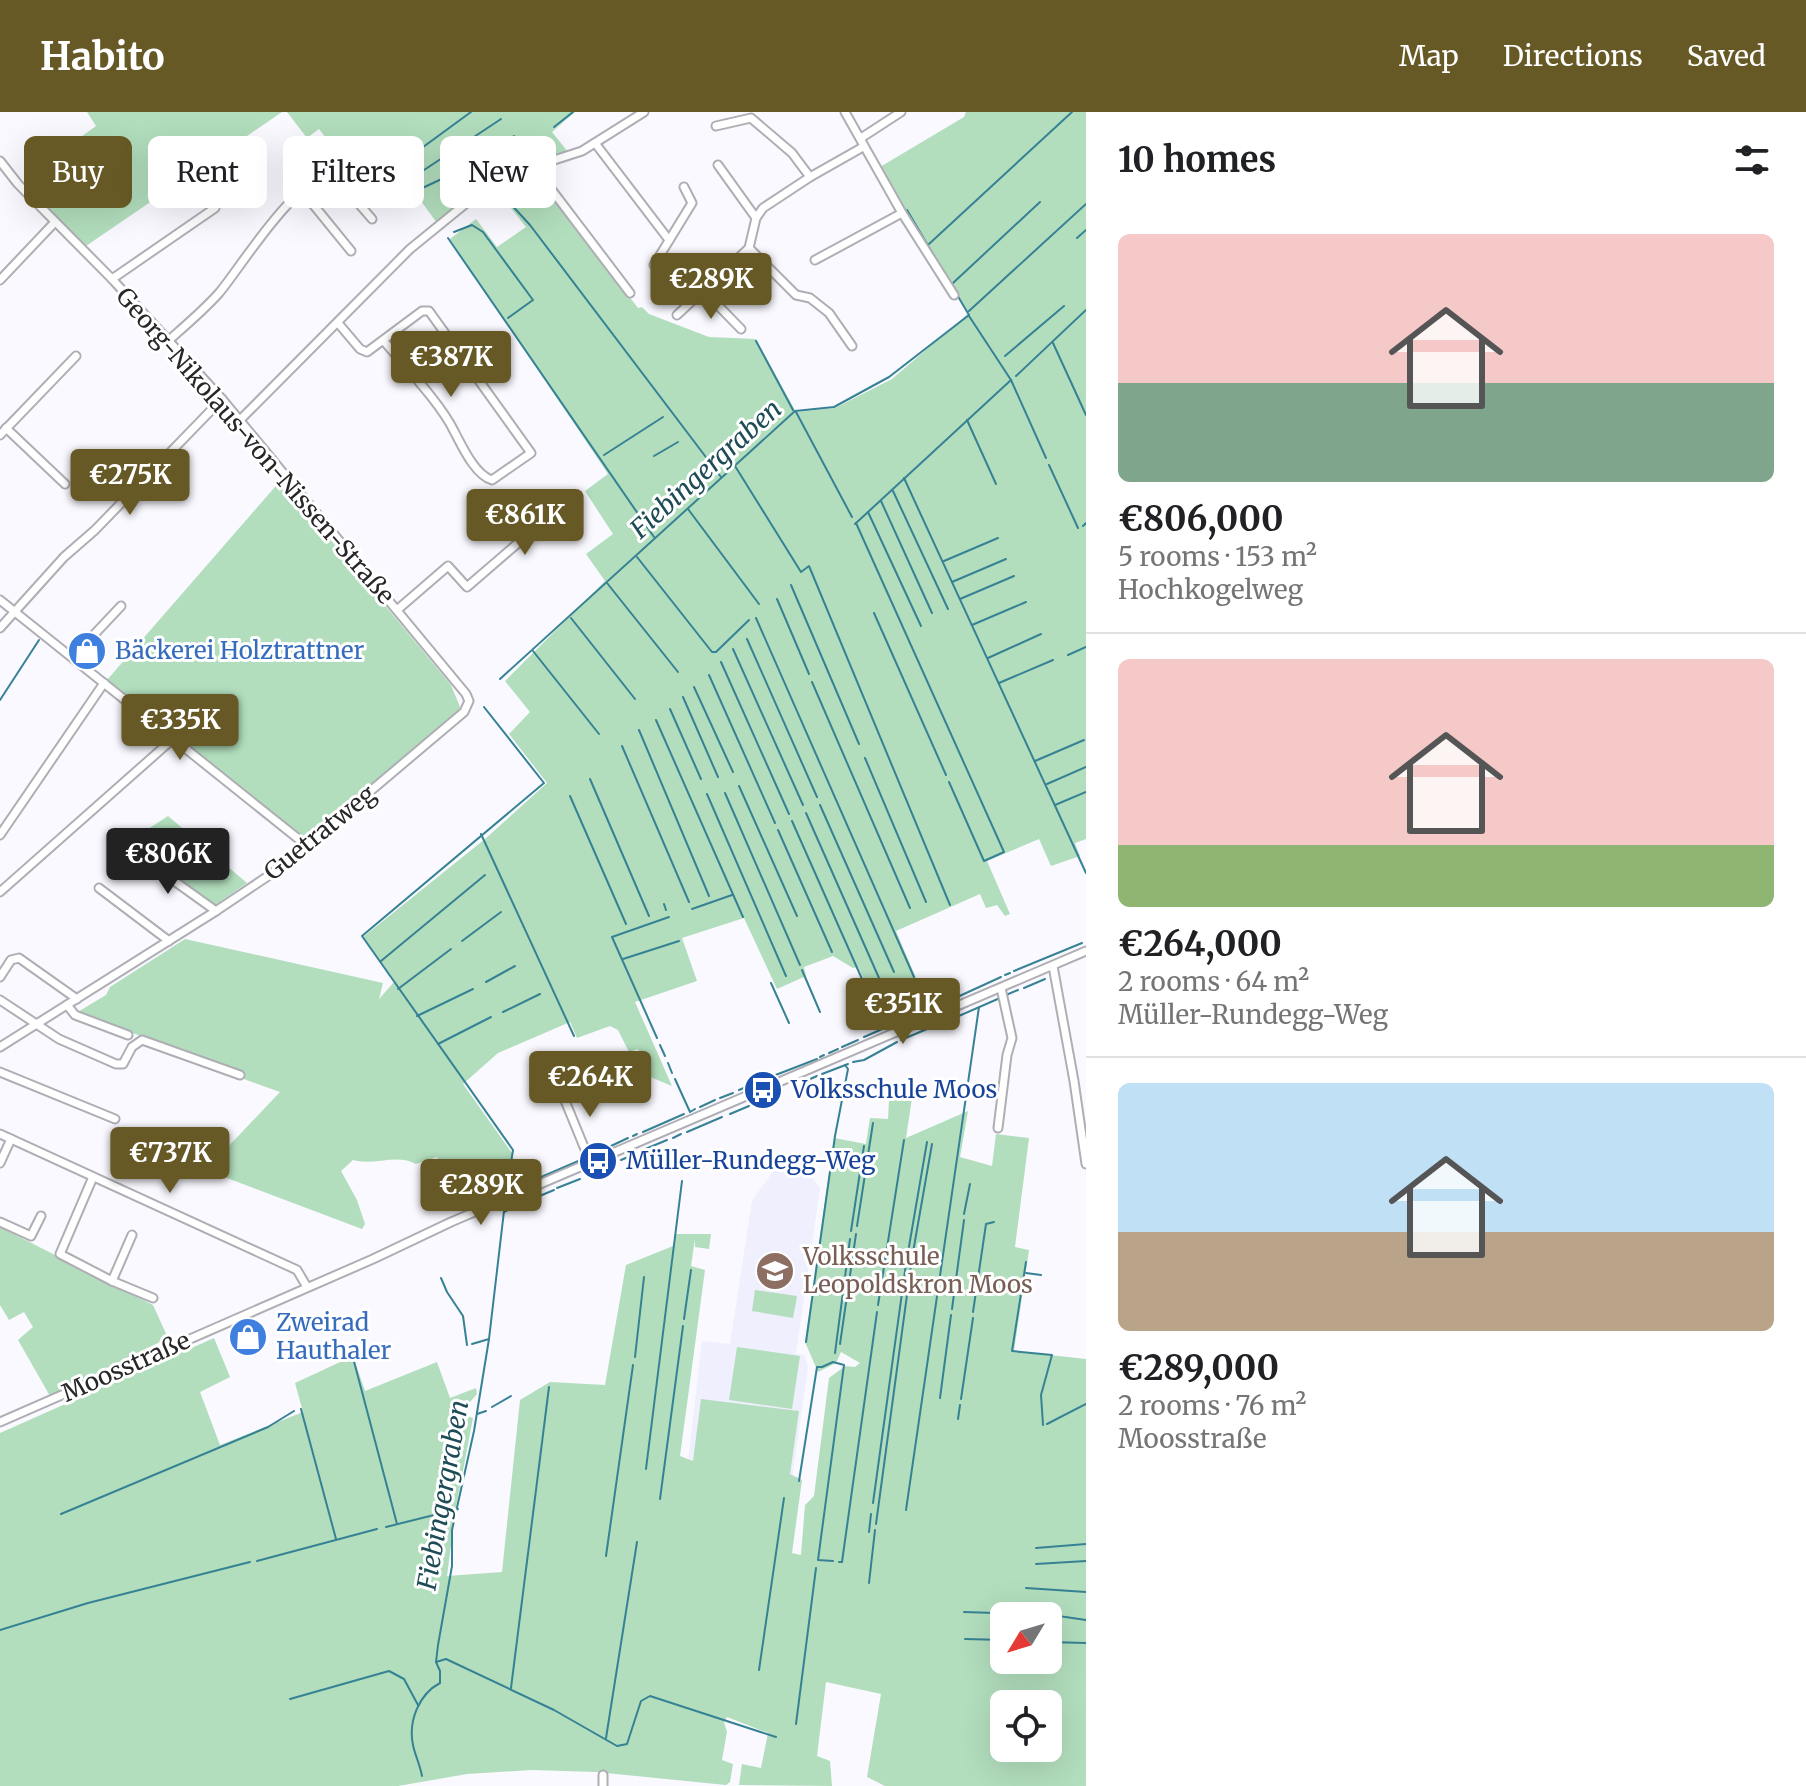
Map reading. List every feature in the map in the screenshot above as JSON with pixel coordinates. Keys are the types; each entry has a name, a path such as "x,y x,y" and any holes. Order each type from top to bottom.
{"street":[{"path":"556,159 582,151 644,112"},
{"path":"845,112 902,213 954,295"},
{"path":"861,138 901,112"},
{"path":"716,126 751,118 792,153 810,177"},
{"path":"595,143 669,240"},
{"path":"677,315 749,248 756,218 763,208 863,147"},
{"name":"Georg-Nikolaus-von-Nissen-Straße","path":"0,161 222,399 469,701"},
{"path":"718,165 756,218"},
{"path":"654,265 692,203 684,187"},
{"path":"556,195 630,293"},
{"path":"112,279 215,208"},
{"path":"169,340 221,291 270,222 285,208"},
{"path":"316,208 351,251"},
{"path":"362,208 372,219"},
{"path":"239,421 395,264 460,208"},
{"path":"815,260 902,213"},
{"path":"0,280 55,222"},
{"path":"749,248 796,295 810,298 829,313 852,346"},
{"path":"703,290 741,329"},
{"path":"338,323 363,351 371,350 383,340 422,311 432,313 531,453 492,480 486,478 467,455 445,417 383,340"},
{"path":"0,435 76,356"},
{"path":"0,628 64,557 95,530 222,399"},
{"path":"6,428 65,484"},
{"path":"397,610 448,566 467,587 566,506"},
{"path":"0,600 306,845"},
{"path":"73,657 121,606"},
{"path":"0,835 104,683"},
{"name":"Guetratweg","path":"0,1047 277,870 464,712 469,701"},
{"path":"0,892 174,738"},
{"path":"138,855 216,911"},
{"path":"99,888 169,941"},
{"name":"Moosstraße","path":"0,1422 451,1222 1086,951"},
{"path":"0,977 11,960 19,958 77,999"},
{"path":"1053,966 1086,1164"},
{"path":"998,1128 1012,1038 1001,988"},
{"path":"0,1000 80,1050 116,1064 123,1064 132,1047 142,1040 240,1075"},
{"path":"67,1005 75,1015 128,1035"},
{"path":"0,1072 115,1119"},
{"path":"559,1086 591,1164"},
{"path":"0,1134 297,1270 307,1287"},
{"path":"0,1163 11,1139"},
{"path":"93,1177 60,1254 153,1298"},
{"path":"0,1222 31,1236 41,1216"},
{"path":"112,1281 132,1235"}],"shaded area":[{"name":"Volksschule Leopoldskron Moos","path":"774,1170 813,1179 820,1188 796,1354 804,1355 808,1367 792,1479 688,1463 702,1341 730,1344 752,1201"}],"green space":[{"path":"87,112 282,112 247,136 148,136 148,204 86,246 48,208 132,208 132,136 82,136 96,126"},
{"path":"287,112 575,112 552,132 555,136 440,136 440,208 457,208 437,223 424,205 424,136 324,136 319,129 305,136"},
{"path":"966,112 1086,112 1086,839 1075,843 1080,856 1051,866 1039,839 987,861 1010,914 1005,916 997,905 986,908 980,894 896,931 916,978 886,990 883,983 869,990 858,967 853,968 833,956 804,967 806,976 777,989 744,918 682,938 697,981 635,1002 672,1086 648,1076 638,1049 629,1052 618,1030 610,1026 577,1038 570,1022 498,1053 463,1084 512,1153 507,1190 462,1209 437,1157 416,1164 401,1160 353,1160 341,1171 357,1200 365,1224 362,1229 206,1170 280,1092 241,1078 242,1072 76,1013 106,995 110,987 185,939 383,983 379,999 395,981 363,937 485,839 547,783 509,734 530,712 505,681 605,581 586,554 613,534 585,491 608,474 450,239 476,219 497,247 526,227 511,208 556,208 556,201 638,308 642,307 649,314 709,337 756,339 796,412 835,408 892,379 969,313 880,167 964,117"},
{"path":"556,137 568,152 556,156"},
{"path":"281,480 451,685 460,707 457,714 305,839 107,680"},
{"path":"168,816 247,883 214,906 128,842"},
{"path":"890,1082 914,1085 906,1138 968,1111 960,1157 992,1166 996,1134 1029,1138 1015,1247 1029,1250 1014,1351 1086,1359 1086,1786 885,1786 867,1777 881,1694 826,1682 817,1756 830,1761 832,1786 739,1785 742,1764 761,1768 768,1733 727,1717 724,1722 727,1732 722,1760 733,1764 730,1782 726,1785 596,1772 532,1770 467,1774 398,1786 0,1786 0,1433 214,1338 230,1377 200,1392 220,1445 303,1412 295,1383 353,1356 365,1391 437,1362 450,1398 476,1388 477,1394 464,1409 464,1415 473,1418 447,1576 502,1572 520,1400 550,1382 605,1385 626,1265 673,1246 676,1234 711,1234 709,1249 695,1247 695,1239 691,1266 705,1270 680,1456 693,1461 701,1399 799,1411 790,1474 802,1480 792,1553 801,1555 805,1505 814,1496 829,1378 845,1366 855,1367 860,1363 841,1352 836,1363 818,1372 805,1342 834,1138 866,1144 870,1118 888,1119"},
{"path":"0,1227 153,1305 168,1338 50,1396 18,1340 33,1327 24,1312 9,1320 0,1305"},
{"path":"755,1290 797,1296 793,1318 752,1311"},
{"path":"737,1347 800,1356 792,1409 729,1400"}],"waterway":[{"path":"424,146 471,112"},
{"path":"554,127 573,112"},
{"name":"Fiebingergraben","path":"929,244 1072,112"},
{"path":"424,170 501,119"},
{"path":"424,187 440,180"},
{"path":"953,283 1040,202"},
{"path":"969,311 1086,204"},
{"path":"514,208 721,477"},
{"name":"Fiebingergraben","path":"500,679 795,411 834,407 889,377 969,315 907,210"},
{"path":"454,232 472,225 483,232 533,300 508,318"},
{"path":"1077,238 1086,230"},
{"path":"448,238 654,537"},
{"path":"1005,356 1064,306"},
{"path":"1016,376 1086,310"},
{"path":"969,316 1011,380 1046,458"},
{"path":"756,341 793,410"},
{"path":"1053,343 1086,415"},
{"path":"855,524 1011,380"},
{"path":"796,412 852,517"},
{"path":"604,455 663,417"},
{"path":"967,420 996,484"},
{"path":"654,456 678,442"},
{"path":"1049,465 1078,528"},
{"path":"735,466 801,572 809,566 950,905"},
{"path":"904,478 1086,873"},
{"path":"893,491 948,609"},
{"path":"881,501 932,613"},
{"path":"688,509 759,604"},
{"path":"868,512 921,626"},
{"path":"856,523 1004,852 984,861 949,782"},
{"path":"1083,526 1086,523"},
{"path":"944,561 998,538"},
{"path":"637,557 712,652 716,652 749,620"},
{"path":"952,582 1006,559"},
{"path":"960,599 1014,576"},
{"path":"607,583 678,672"},
{"path":"791,585 859,744"},
{"path":"777,599 809,674"},
{"path":"972,625 1026,602"},
{"path":"874,613 946,775"},
{"path":"571,618 635,699"},
{"path":"756,618 914,977"},
{"path":"988,658 1041,634"},
{"path":"747,639 817,797"},
{"path":"0,700 39,640"},
{"path":"1068,655 1086,647"},
{"path":"733,649 803,805"},
{"path":"533,651 599,734"},
{"path":"999,683 1053,660"},
{"path":"721,662 789,814"},
{"path":"709,675 775,823"},
{"path":"812,682 910,908"},
{"path":"694,687 733,772"},
{"path":"683,697 718,777"},
{"name":"Fiebingergraben","path":"484,707 544,783 362,936 513,1150 506,1195"},
{"path":"670,709 701,779"},
{"path":"656,720 743,917"},
{"path":"639,730 709,896"},
{"path":"1035,761 1084,740"},
{"path":"622,746 689,902"},
{"path":"865,758 926,902"},
{"path":"1047,784 1086,767"},
{"path":"590,779 649,916"},
{"path":"739,786 797,916"},
{"path":"1055,805 1086,792"},
{"path":"725,793 800,965"},
{"path":"707,794 786,976"},
{"path":"570,796 626,924"},
{"path":"820,805 894,972"},
{"path":"806,813 879,978"},
{"path":"792,821 862,979"},
{"path":"778,830 832,952"},
{"path":"481,834 574,1036"},
{"path":"381,961 485,875"},
{"path":"692,909 732,895"},
{"path":"664,904 666,910"},
{"path":"462,941 501,912"},
{"path":"657,1038 612,937 669,917"},
{"path":"623,959 679,941"},
{"path":"1014,971 1082,943"},
{"path":"398,989 451,949"},
{"path":"486,982 515,966"},
{"path":"802,970 820,1012"},
{"path":"1005,975 1010,973"},
{"path":"953,999 1001,977"},
{"path":"1024,988 1045,979"},
{"path":"771,983 789,1023"},
{"path":"417,1016 473,989"},
{"path":"1006,995 1018,990"},
{"path":"503,1012 540,994"},
{"path":"952,1019 1000,998"},
{"path":"916,1015 947,1002"},
{"path":"906,1510 979,1007"},
{"path":"438,1044 491,1017"},
{"path":"864,1037 910,1017"},
{"path":"901,1040 946,1021"},
{"path":"842,1047 858,1040"},
{"path":"853,1062 864,1060 897,1042"},
{"path":"660,1045 665,1056"},
{"path":"829,1053 838,1049"},
{"path":"820,1057 824,1055"},
{"path":"773,1076 817,1059"},
{"path":"668,1063 672,1073"},
{"path":"822,1074 848,1064"},
{"path":"806,1342 835,1136 848,1069 845,1065"},
{"path":"808,1080 817,1076"},
{"path":"739,1090 768,1078"},
{"path":"675,1079 690,1112 695,1109"},
{"path":"720,1098 733,1093"},
{"path":"754,1103 770,1096"},
{"path":"700,1107 715,1100"},
{"path":"730,1114 749,1106"},
{"path":"643,1132 684,1114"},
{"path":"687,1132 722,1117"},
{"path":"857,1226 873,1123"},
{"path":"633,1136 637,1134"},
{"path":"673,1138 681,1134"},
{"path":"594,1154 628,1138"},
{"path":"643,1150 667,1140"},
{"path":"878,1305 904,1140"},
{"path":"873,1503 906,1264 927,1142"},
{"path":"876,1524 912,1258 932,1144"},
{"path":"851,1231 864,1146"},
{"path":"621,1160 633,1155"},
{"path":"532,1181 583,1159"},
{"path":"557,1188 580,1179"},
{"path":"646,1469 682,1181"},
{"path":"964,1214 970,1184"},
{"path":"507,1192 524,1185"},
{"path":"530,1200 554,1190"},
{"path":"504,1212 524,1202"},
{"name":"Fiebingergraben","path":"422,1776 413,1745 412,1727 421,1701 440,1683 436,1662 452,1566 452,1530 474,1431 489,1339 504,1211"},
{"path":"952,1309 964,1220"},
{"path":"973,1312 986,1224 994,1222"},
{"path":"840,1344 856,1234"},
{"path":"835,1353 850,1239"},
{"path":"1026,1262 1012,1351 1052,1355 1041,1395 1043,1425"},
{"path":"684,1319 691,1270"},
{"path":"1026,1273 1041,1275"},
{"path":"635,1357 644,1277"},
{"path":"441,1278 463,1316 467,1345"},
{"path":"839,1562 842,1562 877,1312"},
{"path":"940,1398 951,1315"},
{"path":"961,1399 973,1318"},
{"path":"660,1499 683,1326"},
{"path":"472,1344 489,1339"},
{"path":"352,1354 397,1524"},
{"path":"799,1481 817,1367 833,1362 844,1365 818,1560 833,1561"},
{"path":"606,1556 633,1365"},
{"path":"511,1688 549,1387"},
{"path":"492,1407 511,1396"},
{"path":"1047,1424 1086,1404"},
{"path":"958,1419 960,1405"},
{"path":"301,1409 336,1539"},
{"path":"61,1514 268,1427 294,1411"},
{"path":"477,1414 486,1411"},
{"path":"759,1670 784,1498"},
{"path":"386,1527 458,1509"},
{"path":"869,1532 871,1514"},
{"path":"257,1561 377,1529"},
{"path":"869,1583 875,1530"},
{"path":"606,1738 637,1542"},
{"path":"1036,1548 1086,1544"},
{"path":"1036,1564 1086,1561"},
{"path":"0,1630 88,1603 250,1562"},
{"path":"796,1724 816,1568"},
{"path":"1026,1588 1086,1592"},
{"path":"964,1612 1052,1615 1086,1620"},
{"path":"965,1639 990,1640"},
{"path":"1062,1642 1086,1643"},
{"path":"436,1662 446,1659 554,1710 617,1746 627,1744 641,1701 650,1696 776,1737"},
{"path":"290,1699 389,1671 404,1679 418,1705"}],"place":[{"name":"Bäckerei Holztrattner","path":"87,651"},
{"name":"Volksschule Moos","path":"763,1090"},
{"name":"Müller-Rundegg-Weg","path":"598,1161"},
{"name":"Volksschule Leopoldskron Moos","path":"775,1271"},
{"name":"Zweirad Hauthaler","path":"248,1337"}]}
